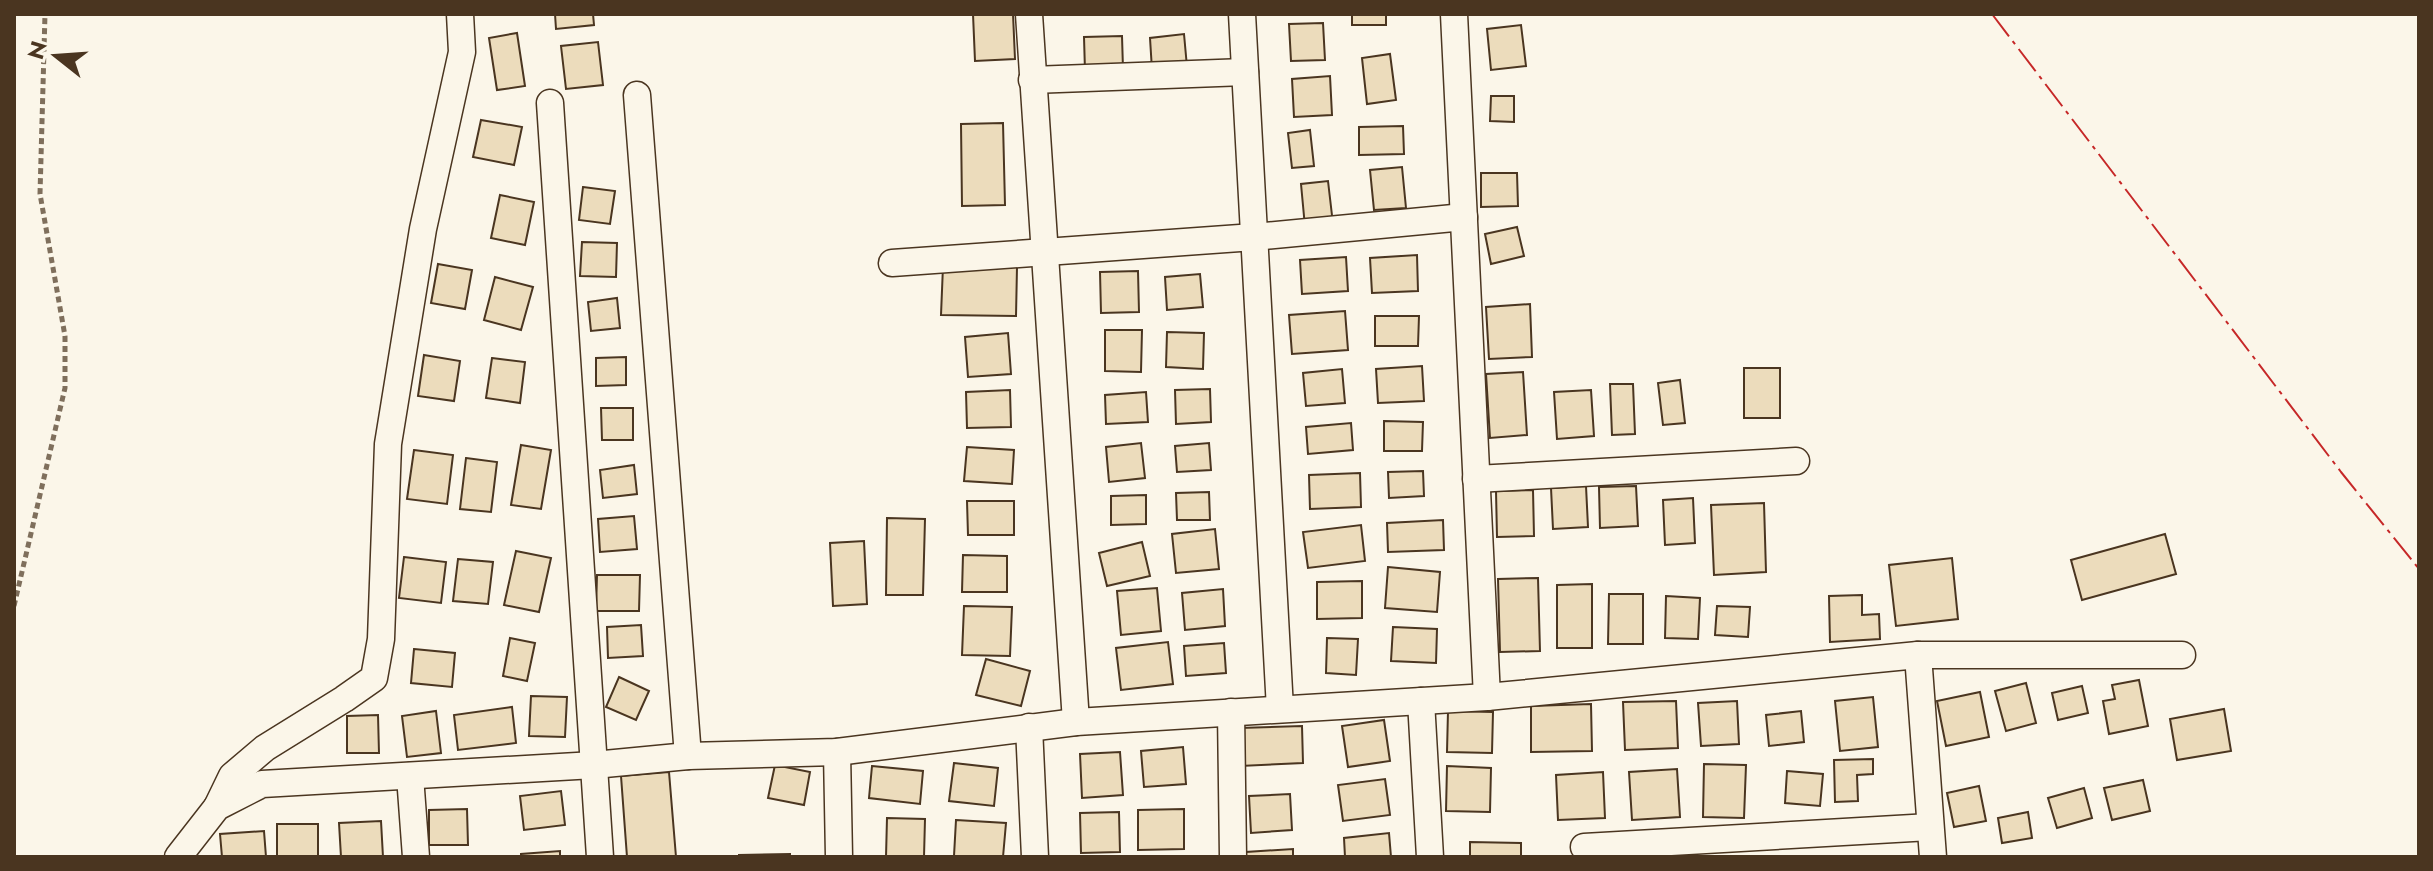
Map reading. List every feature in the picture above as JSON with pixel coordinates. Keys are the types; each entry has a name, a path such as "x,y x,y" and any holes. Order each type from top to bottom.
{"street":[{"path":"178,857 217,807 232,776 265,748 374,678 381,639 388,444 423,229 462,52 460,14"},
{"path":"1029,14 1076,722"},
{"path":"1242,14 1280,709"},
{"path":"1454,14 1487,697"},
{"path":"1032,80 1245,72"},
{"path":"637,95 688,756"},
{"path":"550,103 600,857"},
{"path":"892,263 1254,237 1464,217"},
{"path":"1476,479 1796,461"},
{"path":"217,807 262,784 594,765 688,756 837,752 1076,722 1487,697 1918,655 2182,655"},
{"path":"1918,655 1933,857"},
{"path":"1421,701 1430,857"},
{"path":"1231,712 1233,857"},
{"path":"1029,727 1035,857"},
{"path":"837,752 839,857"},
{"path":"410,776 416,857"},
{"path":"1584,847 1930,827"}],"path":[{"path":"14,606 65,388 65,336 40,194 45,14"}],"building":[{"path":"555,14 593,14 594,25 556,29"},
{"path":"973,14 1013,14 1015,59 975,61"},
{"path":"1352,14 1386,14 1386,25 1352,25"},
{"path":"1323,23 1325,60 1291,61 1289,24"},
{"path":"1521,25 1526,66 1491,70 1487,29"},
{"path":"517,33 525,86 497,90 489,38"},
{"path":"1184,34 1187,67 1152,70 1150,38"},
{"path":"1122,36 1123,69 1085,71 1084,37"},
{"path":"598,42 603,85 566,89 561,46"},
{"path":"1390,54 1396,100 1367,104 1362,58"},
{"path":"1330,76 1332,115 1294,117 1292,79"},
{"path":"1491,96 1514,96 1514,122 1490,121"},
{"path":"481,120 522,127 514,165 473,157"},
{"path":"1003,123 1005,205 962,206 961,124"},
{"path":"1403,126 1404,154 1359,155 1359,127"},
{"path":"1310,130 1314,166 1292,168 1288,133"},
{"path":"1402,167 1406,208 1374,210 1370,170"},
{"path":"1481,173 1517,173 1518,206 1481,207"},
{"path":"1328,181 1333,224 1305,227 1301,184"},
{"path":"583,187 615,191 610,224 579,220"},
{"path":"500,195 534,202 525,245 491,238"},
{"path":"1517,227 1524,256 1491,264 1485,234"},
{"path":"582,242 617,243 616,277 580,276"},
{"path":"1417,255 1418,291 1372,293 1370,258"},
{"path":"1346,257 1348,291 1302,294 1300,260"},
{"path":"438,264 472,270 465,309 431,303"},
{"path":"943,266 1017,267 1016,316 941,315"},
{"path":"1138,271 1139,312 1101,313 1100,272"},
{"path":"1200,274 1203,307 1167,310 1165,277"},
{"path":"495,277 533,287 521,330 484,320"},
{"path":"617,298 620,328 591,331 588,302"},
{"path":"1530,304 1532,357 1489,359 1486,307"},
{"path":"1345,311 1348,350 1292,354 1289,315"},
{"path":"1375,316 1419,316 1418,346 1375,346"},
{"path":"1105,330 1142,330 1141,372 1105,371"},
{"path":"1167,332 1204,333 1203,369 1166,367"},
{"path":"1008,333 1011,374 968,377 965,337"},
{"path":"424,355 460,361 454,401 418,396"},
{"path":"626,357 626,385 596,386 596,358"},
{"path":"492,358 525,362 520,403 486,398"},
{"path":"1422,366 1424,401 1378,403 1376,369"},
{"path":"1744,368 1780,368 1780,418 1744,418"},
{"path":"1342,369 1345,403 1306,406 1303,373"},
{"path":"1523,372 1527,435 1490,438 1486,374"},
{"path":"1680,380 1685,423 1663,425 1658,383"},
{"path":"1610,384 1633,384 1635,434 1612,435"},
{"path":"1210,389 1211,422 1176,424 1175,390"},
{"path":"1010,390 1011,427 967,428 966,392"},
{"path":"1591,390 1594,436 1557,439 1554,392"},
{"path":"1146,392 1148,422 1106,424 1105,395"},
{"path":"601,408 633,408 633,440 602,440"},
{"path":"1384,421 1423,422 1422,451 1384,451"},
{"path":"1351,423 1353,450 1308,454 1306,427"},
{"path":"1141,443 1145,478 1109,482 1106,447"},
{"path":"1209,443 1211,470 1177,472 1175,446"},
{"path":"521,445 551,450 541,509 511,505"},
{"path":"967,447 1014,450 1012,484 964,481"},
{"path":"414,450 453,455 447,504 407,499"},
{"path":"466,458 497,462 491,512 460,509"},
{"path":"634,465 637,494 603,498 600,470"},
{"path":"1423,471 1424,496 1389,498 1388,472"},
{"path":"1360,473 1361,507 1310,509 1309,475"},
{"path":"1586,486 1588,527 1553,529 1551,488"},
{"path":"1636,486 1638,526 1600,528 1599,487"},
{"path":"1533,490 1534,536 1497,537 1496,491"},
{"path":"1209,492 1210,520 1177,520 1176,493"},
{"path":"1146,495 1146,524 1111,525 1111,496"},
{"path":"1693,498 1695,543 1665,545 1663,500"},
{"path":"967,501 1014,501 1014,535 968,535"},
{"path":"1764,503 1766,572 1714,575 1711,505"},
{"path":"634,516 637,549 600,552 598,519"},
{"path":"887,518 925,519 923,595 886,595"},
{"path":"1443,520 1444,550 1388,552 1387,523"},
{"path":"1361,525 1365,561 1308,568 1303,532"},
{"path":"1215,529 1219,569 1176,573 1172,534"},
{"path":"2165,534 2176,574 2082,600 2071,560"},
{"path":"864,541 867,604 833,606 830,543"},
{"path":"1142,542 1150,576 1107,586 1099,553"},
{"path":"516,551 551,558 539,612 504,605"},
{"path":"963,555 1007,556 1007,592 962,592"},
{"path":"404,557 446,562 441,603 399,598"},
{"path":"1952,558 1958,619 1896,626 1889,565"},
{"path":"458,559 493,562 488,604 453,601"},
{"path":"1388,567 1440,572 1437,612 1385,608"},
{"path":"597,575 640,575 639,611 596,611"},
{"path":"1538,578 1540,651 1500,652 1498,579"},
{"path":"1362,581 1362,618 1317,619 1317,582"},
{"path":"1592,584 1592,648 1557,648 1557,585"},
{"path":"1157,588 1161,631 1121,635 1117,591"},
{"path":"1223,589 1225,626 1185,630 1182,593"},
{"path":"1609,594 1643,594 1643,644 1608,644"},
{"path":"1862,595 1862,615 1879,614 1880,639 1830,642 1829,596"},
{"path":"1666,596 1700,598 1698,639 1665,638"},
{"path":"964,606 1012,607 1010,656 962,655"},
{"path":"1717,606 1750,607 1748,637 1715,635"},
{"path":"641,625 643,656 608,658 607,627"},
{"path":"1393,627 1437,629 1436,663 1391,661"},
{"path":"510,638 535,643 527,681 503,676"},
{"path":"1327,638 1358,639 1356,675 1326,673"},
{"path":"1168,642 1173,684 1121,690 1116,648"},
{"path":"1224,643 1226,673 1186,676 1184,646"},
{"path":"414,649 455,653 452,687 411,683"},
{"path":"986,659 1030,671 1021,706 976,695"},
{"path":"619,677 649,691 636,720 606,707"},
{"path":"2139,680 2148,726 2109,734 2103,701 2115,699 2112,685"},
{"path":"2026,683 2036,723 2006,731 1995,691"},
{"path":"2082,686 2088,713 2058,720 2052,693"},
{"path":"1980,692 1989,737 1946,746 1937,701"},
{"path":"531,696 567,697 565,737 529,736"},
{"path":"1873,697 1878,747 1840,751 1835,701"},
{"path":"1676,701 1678,748 1625,750 1623,702"},
{"path":"1737,701 1739,744 1701,746 1698,703"},
{"path":"1591,704 1592,751 1531,752 1531,706"},
{"path":"512,707 516,743 458,750 454,715"},
{"path":"2224,709 2231,751 2177,760 2170,719"},
{"path":"436,711 441,753 407,757 402,716"},
{"path":"1448,711 1493,712 1492,753 1447,752"},
{"path":"1801,711 1804,742 1769,746 1766,715"},
{"path":"378,715 379,753 347,753 347,716"},
{"path":"1384,720 1390,761 1348,767 1342,726"},
{"path":"1302,726 1303,763 1240,766 1239,728"},
{"path":"1183,747 1186,784 1144,787 1141,751"},
{"path":"1120,752 1123,795 1082,798 1080,754"},
{"path":"1873,759 1873,774 1857,775 1858,801 1835,802 1834,760"},
{"path":"954,763 998,768 994,806 949,801"},
{"path":"1704,764 1746,765 1744,818 1703,817"},
{"path":"775,765 810,772 804,805 768,798"},
{"path":"872,766 923,771 920,804 869,798"},
{"path":"1447,766 1491,768 1490,812 1446,811"},
{"path":"1677,769 1680,817 1632,820 1629,772"},
{"path":"1787,771 1823,774 1820,806 1785,803"},
{"path":"669,772 676,857 627,857 621,776"},
{"path":"1603,772 1605,818 1558,820 1556,775"},
{"path":"1385,779 1390,815 1343,821 1338,785"},
{"path":"2143,780 2150,811 2112,820 2104,788"},
{"path":"1979,786 1986,821 1954,827 1947,793"},
{"path":"2084,788 2092,818 2057,828 2048,798"},
{"path":"561,791 565,825 524,830 520,796"},
{"path":"1290,794 1292,830 1251,833 1249,796"},
{"path":"467,809 468,845 429,845 429,810"},
{"path":"1184,809 1184,849 1138,850 1138,810"},
{"path":"1119,812 1120,852 1081,853 1080,813"},
{"path":"2028,812 2032,838 2002,843 1998,818"},
{"path":"887,818 925,819 924,857 886,857"},
{"path":"956,820 1006,823 1003,857 954,856"},
{"path":"381,821 383,857 341,857 339,823"},
{"path":"277,824 318,824 318,857 277,857"},
{"path":"264,831 266,857 222,857 220,834"},
{"path":"1389,833 1391,857 1345,857 1344,838"},
{"path":"1470,842 1521,843 1521,857 1470,857"},
{"path":"1293,849 1293,857 1246,857 1246,852"},
{"path":"560,851 560,857 521,857 521,854"},
{"path":"790,854 790,857 739,857 739,855"}],"power":[{"path":"1992,14 2341,472 2419,569"}]}
